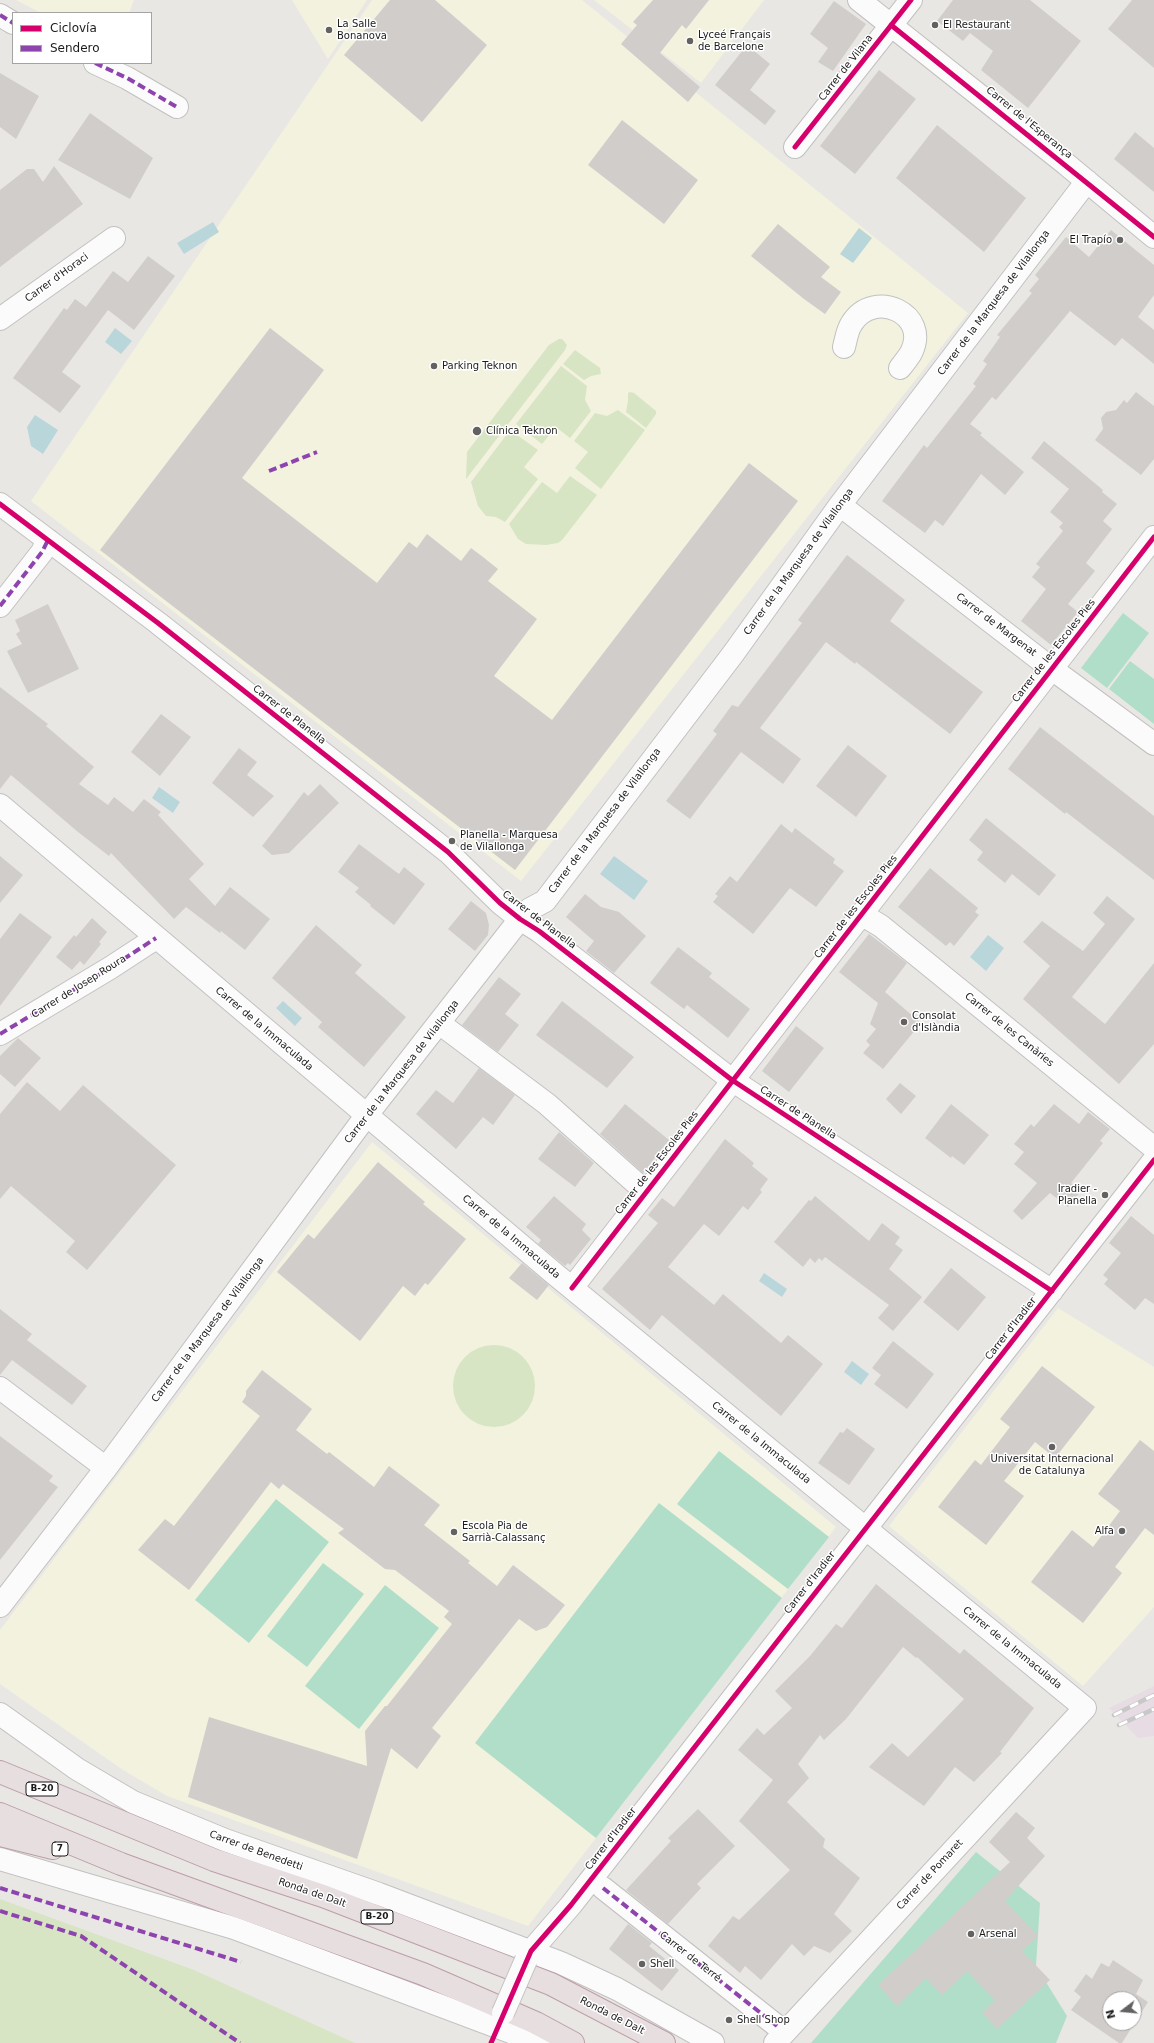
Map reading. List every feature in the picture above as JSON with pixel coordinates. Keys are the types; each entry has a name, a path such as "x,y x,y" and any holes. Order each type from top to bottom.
{"highway":[{"name":"Ronda de Dalt","path":"0,1772 214,1860 323,1896 551,1984 664,2043"},
{"path":"0,1814 121,1864 423,1974 536,2023 573,2043"},
{"name":"7","path":"0,1835 121,1864"}],"street":[{"name":"Carrer de l'Esperança","path":"859,0 1087,181 1154,237"},
{"name":"Carrer de Vilana","path":"795,147 911,0"},
{"path":"0,15 12,22"},
{"path":"97,64 127,78 176,107"},
{"name":"Carrer de la Marquesa de Vilallonga","path":"0,1606 106,1468 366,1116 520,919 530,909 545,901 733,654 840,505 1087,181"},
{"name":"Carrer d'Horaci","path":"0,319 114,238"},
{"path":"844,347 851,324 860,314 874,308 889,306 901,311 910,321 914,335 912,352 900,368"},
{"name":"Carrer de Planella","path":"0,504 158,623 448,852 500,903 520,919 539,931 732,1080 1052,1291"},
{"name":"Carrer de Margenat","path":"840,505 1052,668 1154,744"},
{"name":"Carrer de les Escoles Pies","path":"572,1288 1154,537"},
{"path":"0,606 42,552 48,540"},
{"name":"Carrer de la Immaculada","path":"0,805 366,1116 572,1288 1085,1708"},
{"name":"Carrer de les Canàries","path":"861,914 881,926 1154,1148"},
{"name":"Carrer de Josep Roura","path":"0,1034 110,968 156,938"},
{"path":"440,1023 547,1104 646,1192"},
{"name":"Carrer d'Iradier","path":"497,2028 528,1955 571,1905 864,1528 1154,1160"},
{"path":"0,1388 106,1468"},
{"name":"Carrer de Pomaret","path":"776,2035 1085,1708"},
{"name":"Carrer de Benedetti","path":"0,1714 100,1784 164,1816 528,1955"},
{"path":"0,1859 234,1928 540,2043"},
{"name":"Carrer de Terré","path":"603,1888 776,2035"},
{"path":"528,1955 617,1989 713,2043"}],"shaded area":[{"path":"16,0 134,0 129,12 39,12"},
{"name":"La Salle Bonanova","path":"292,0 367,0 328,59"},
{"name":"Clínica Teknon","path":"372,0 582,0 968,313 521,881 31,501"},
{"name":"Lyceé Français de Barcelone","path":"594,0 764,0 701,83"},
{"name":"Escola Pia de Sarrià-Calassanç","path":"372,1142 836,1527 528,1926 167,1796 123,1770 0,1684 0,1630"},
{"name":"Universitat Internacional de Catalunya","path":"1058,1308 1154,1367 1154,1607 1083,1686 889,1526"},
{"path":"1154,1686 1154,1736 1138,1738 1109,1708"}],"green space":[{"path":"559,339 562,339 567,345 565,350 466,479 467,452 549,345"},
{"path":"575,350 600,368 601,374 591,376 584,380 563,364"},
{"path":"561,366 587,386 585,400 591,411 570,438 556,427 542,444 516,424"},
{"path":"628,393 634,393 656,411 656,414 646,428 626,412"},
{"path":"618,410 645,430 601,489 575,468 588,452 574,441 595,413 607,416"},
{"path":"510,430 538,450 524,467 538,479 505,522 496,517 486,516 478,506 471,482"},
{"path":"570,476 597,495 562,540 558,543 546,545 526,544 518,539 509,524 542,482 557,493"},
{"path":"1123,613 1149,633 1107,688 1081,668"},
{"path":"1130,661 1154,679 1154,724 1109,689"},
{"path":"494,1345 510,1348 523,1357 532,1370 535,1386 532,1402 523,1415 510,1424 494,1427 478,1424 465,1415 456,1402 453,1386 456,1370 465,1357 478,1348"},
{"path":"719,1451 829,1537 788,1589 677,1504"},
{"path":"276,1499 329,1542 249,1643 195,1600"},
{"path":"659,1503 782,1598 596,1838 475,1743"},
{"path":"323,1563 364,1594 307,1667 267,1636"},
{"path":"385,1585 439,1628 359,1729 305,1686"},
{"name":"Arsenal","path":"976,1852 1040,1903 1036,1966 1067,2016 1056,2043 811,2043"},
{"path":"0,1899 194,1970 355,2043 0,2043"}],"water":[{"path":"213,222 219,232 184,254 177,243"},
{"path":"859,228 872,238 853,263 840,254"},
{"path":"115,328 132,341 121,354 105,342"},
{"path":"35,415 58,430 43,454 31,446 27,427"},
{"path":"159,787 180,802 173,813 152,798"},
{"path":"614,856 648,881 634,900 600,874"},
{"path":"988,935 1004,948 986,971 970,957"},
{"path":"283,1001 302,1018 295,1026 276,1008"},
{"path":"764,1273 787,1289 782,1297 759,1281"},
{"path":"852,1361 869,1374 861,1385 844,1372"}],"building":[{"path":"390,0 435,0 487,45 422,122 344,55"},
{"path":"653,0 709,0 686,29 682,25 660,53 700,87 688,102 621,44 637,25 633,22"},
{"path":"953,0 1030,0 1081,41 1028,108 981,70 993,51 970,33 963,41 937,21"},
{"path":"1132,0 1154,0 1154,68 1108,29"},
{"path":"834,1 866,24 833,71 818,62 828,48 810,34"},
{"path":"747,45 770,64 750,90 776,111 765,125 715,85"},
{"path":"879,70 916,99 855,174 820,146"},
{"path":"0,73 39,96 16,139 0,127"},
{"path":"90,113 153,158 130,199 58,160"},
{"path":"622,120 698,180 664,224 588,165"},
{"path":"937,125 1026,198 984,252 896,178"},
{"path":"1135,132 1154,148 1154,192 1114,159"},
{"path":"54,166 83,204 0,267 0,190 27,169 34,169 43,182"},
{"path":"778,224 830,267 821,277 841,292 825,314 751,256"},
{"path":"1111,230 1154,265 1154,295 1138,317 1154,330 1154,364 1122,338 1115,346 1070,311 996,400 992,397 970,424 982,433 980,435 1024,472 1005,495 981,474 943,526 935,520 925,533 882,501 924,445 927,448 976,386 973,384 987,364 983,361 1000,337 997,335 1032,293 1029,291 1039,279 1035,275 1066,237 1089,257"},
{"path":"148,256 175,276 134,330 108,310 62,372 81,386 60,413 13,378 64,308 67,310 75,299 86,307 113,271 128,282"},
{"path":"270,328 324,370 242,478 377,583 409,542 417,548 427,534 461,561 471,548 483,557 498,569 488,581 537,619 494,676 552,720 749,463 798,501 515,870 100,550"},
{"path":"1136,392 1154,406 1154,459 1141,475 1095,440 1103,429 1101,418 1106,412 1116,410 1124,400 1127,403"},
{"path":"1044,441 1103,490 1102,492 1117,504 1103,521 1112,529 1086,563 1095,571 1068,604 1078,612 1051,645 1021,621 1046,589 1032,577 1040,567 1036,564 1063,531 1059,527 1063,523 1050,512 1069,489 1031,458"},
{"path":"847,555 905,600 890,621 983,692 950,734 856,662 855,664 826,642 760,728 801,759 783,784 741,752 690,819 666,801 717,734 713,731 732,705 738,707 802,623 798,620"},
{"path":"48,604 79,669 28,693 7,651 22,644 16,634 20,631 15,620"},
{"path":"0,687 48,724 46,726 94,767 79,784 108,805 114,797 133,812 144,799 161,812 158,815 204,864 189,879 215,906 230,887 270,919 245,950 221,931 220,933 186,907 174,919 111,853 109,856 78,832 11,775 0,789"},
{"path":"161,714 191,737 160,776 131,752"},
{"path":"1040,727 1154,816 1154,880 1066,812 1065,814 1008,769"},
{"path":"848,745 887,776 856,817 816,786"},
{"path":"239,748 257,762 247,775 274,796 253,817 212,783"},
{"path":"320,784 339,803 289,853 272,855 262,846 304,792 308,796"},
{"path":"986,818 1056,875 1039,896 1012,874 1005,883 977,860 983,852 969,840"},
{"path":"781,824 792,833 795,828 835,859 833,863 844,871 816,907 790,888 753,934 713,902 718,896 715,894 730,876 737,882"},
{"path":"359,844 399,874 404,867 425,884 394,925 355,892 359,888 338,872"},
{"path":"0,856 23,875 0,903"},
{"path":"930,868 978,908 975,912 979,915 954,946 950,942 946,946 898,907"},
{"path":"585,894 601,907 619,912 646,936 614,973 586,951 594,941 566,917"},
{"path":"1107,896 1135,919 1072,997 1105,1024 1154,963 1154,1044 1119,1084 1023,999 1050,966 1023,942 1042,921 1083,951 1105,924 1093,913"},
{"path":"471,901 486,913 489,925 488,935 475,951 448,929"},
{"path":"20,913 52,937 0,1006 0,939"},
{"path":"92,918 107,932 99,942 101,944 84,965 80,961 72,970 56,957 74,935 76,937"},
{"path":"316,925 362,965 355,973 406,1017 364,1067 318,1027 322,1022 272,978"},
{"path":"869,934 907,963 885,992 921,1023 883,1069 863,1053 870,1045 866,1041 876,1029 870,1024 878,1003 839,972"},
{"path":"678,947 712,973 709,977 750,1009 728,1038 687,1005 684,1009 650,983"},
{"path":"499,977 521,994 505,1014 519,1025 498,1052 462,1025"},
{"path":"562,1001 634,1057 607,1088 536,1035"},
{"path":"796,1026 824,1048 789,1092 762,1071"},
{"path":"18,1038 41,1058 15,1087 0,1074 0,1056"},
{"path":"479,1068 515,1095 493,1125 483,1117 456,1149 416,1114 436,1090 453,1103"},
{"path":"27,1082 60,1111 83,1085 176,1165 87,1270 66,1252 75,1241 11,1186 0,1199 0,1114"},
{"path":"900,1083 916,1096 901,1114 886,1099"},
{"path":"625,1104 669,1140 643,1173 600,1134"},
{"path":"951,1104 989,1135 964,1165 952,1156 951,1158 925,1138"},
{"path":"1054,1104 1079,1124 1088,1112 1110,1129 1100,1141 1103,1143 1071,1183 1081,1191 1068,1207 1050,1193 1022,1220 1013,1211 1037,1183 1014,1164 1024,1152 1014,1144 1031,1124 1034,1127"},
{"path":"559,1132 594,1163 575,1187 538,1159"},
{"path":"725,1139 754,1163 752,1166 768,1179 760,1190 762,1192 748,1210 743,1206 719,1236 704,1224 668,1267 714,1305 723,1294 781,1343 788,1335 823,1364 781,1416 662,1315 650,1330 602,1289 658,1223 648,1215 662,1198 674,1207"},
{"path":"378,1162 425,1202 423,1204 466,1239 428,1285 425,1283 415,1296 403,1286 360,1341 277,1272 308,1234 314,1239"},
{"path":"554,1196 586,1224 582,1230 591,1239 570,1265 568,1263 565,1266 538,1244 541,1240 526,1227"},
{"path":"815,1196 869,1241 882,1223 900,1237 895,1244 903,1250 889,1269 922,1297 893,1331 878,1318 889,1305 825,1257 822,1261 819,1258 815,1263 810,1258 803,1267 774,1242 809,1200 811,1201"},
{"path":"1131,1216 1154,1235 1154,1304 1145,1298 1135,1310 1104,1284 1108,1279 1103,1275 1121,1253 1109,1243"},
{"path":"522,1263 549,1285 537,1300 509,1278"},
{"path":"951,1268 986,1297 958,1331 923,1302"},
{"path":"0,1309 32,1334 27,1340 87,1386 72,1405 12,1360 0,1375"},
{"path":"893,1341 934,1374 907,1409 874,1384 881,1375 872,1368"},
{"path":"1042,1366 1095,1407 1055,1458 1035,1442 1004,1481 1024,1496 986,1545 938,1507 975,1460 981,1465 1010,1427 1000,1419"},
{"path":"262,1370 312,1409 296,1430 327,1454 329,1452 374,1487 389,1466 440,1505 424,1525 470,1561 468,1563 497,1586 513,1565 565,1605 547,1627 536,1631 519,1619 432,1728 441,1736 417,1769 391,1748 357,1859 188,1797 209,1717 367,1766 365,1731 385,1706 387,1706 452,1624 444,1617 449,1611 395,1570 385,1569 338,1533 344,1529 283,1484 279,1489 271,1482 189,1590 138,1550 165,1519 174,1526 260,1416 242,1402 246,1396 246,1391"},
{"path":"847,1428 875,1449 849,1485 818,1463 840,1432 843,1433"},
{"path":"0,1436 53,1476 49,1481 58,1487 0,1560"},
{"name":"Alfa","path":"1140,1440 1154,1451 1154,1535 1145,1528 1115,1567 1122,1573 1083,1623 1031,1582 1072,1530 1093,1547 1120,1511 1098,1494"},
{"path":"876,1584 960,1654 964,1649 1034,1708 1000,1752 1002,1753 974,1782 955,1767 924,1806 869,1767 892,1743 908,1757 964,1699 917,1657 916,1658 903,1647 846,1719 824,1740 820,1735 798,1764 809,1778 787,1802 825,1839 823,1847 860,1878 834,1914 852,1931 830,1953 814,1946 804,1956 792,1944 761,1980 745,1966 740,1973 708,1946 733,1916 739,1920 790,1870 739,1821 773,1780 738,1750 757,1728 764,1735 792,1708 775,1691 810,1656 836,1624 842,1628"},
{"path":"698,1809 735,1846 697,1884 701,1888 668,1924 626,1890 671,1841 668,1838"},
{"path":"1016,1812 1035,1828 1027,1838 1045,1856 1005,1901 1038,1936 1022,1951 1050,1980 997,2029 982,2013 995,2000 967,1971 942,1995 926,1978 897,2006 878,1985 1010,1862 989,1842"},
{"path":"628,1924 652,1943 649,1946 679,1970 662,1991 609,1949"},
{"path":"1113,1960 1143,1980 1138,1991 1102,1991 1102,2031 1130,2031 1122,2043 1119,2043 1071,2010 1081,1997 1074,1991 1086,1974 1092,1979 1101,1963 1109,1967"},
{"path":"1142,1998 1148,2002 1142,2011"}],"railway":[{"path":"1114,1715 1154,1695"},
{"path":"1119,1725 1154,1709"}],"marked path":[{"path":"0,15 12,22"},
{"path":"97,64 127,78 177,107"},
{"path":"269,471 317,452"},
{"path":"0,606 42,552 48,540"},
{"path":"0,1034 110,968 156,938"},
{"path":"0,1888 241,1962"},
{"path":"603,1888 777,2026"},
{"path":"0,1911 81,1936 240,2043"}],"cycle path":[{"path":"795,147 911,0"},
{"path":"891,25 1154,237"},
{"path":"0,504 158,623 448,852 500,903 520,919 539,931 732,1080 1052,1291"},
{"path":"572,1288 1154,537"},
{"path":"491,2043 531,1951 571,1905 1154,1160"}],"place":[{"name":"El Restaurant","path":"935,25"},
{"name":"La Salle Bonanova","path":"329,30"},
{"name":"Lyceé Français de Barcelone","path":"690,41"},
{"name":"El Trapío","path":"1120,240"},
{"name":"Parking Teknon","path":"434,366"},
{"name":"Clínica Teknon","path":"477,431"},
{"name":"Planella - Marquesa de Vilallonga","path":"452,841"},
{"name":"Consolat d'Islàndia","path":"904,1022"},
{"name":"Iradier - Planella","path":"1105,1195"},
{"name":"Universitat Internacional de Catalunya","path":"1052,1447"},
{"name":"Alfa","path":"1122,1531"},
{"name":"Escola Pia de Sarrià-Calassanç","path":"454,1532"},
{"name":"Arsenal","path":"971,1934"},
{"name":"Shell","path":"642,1964"},
{"name":"Shell Shop","path":"729,2020"}]}
